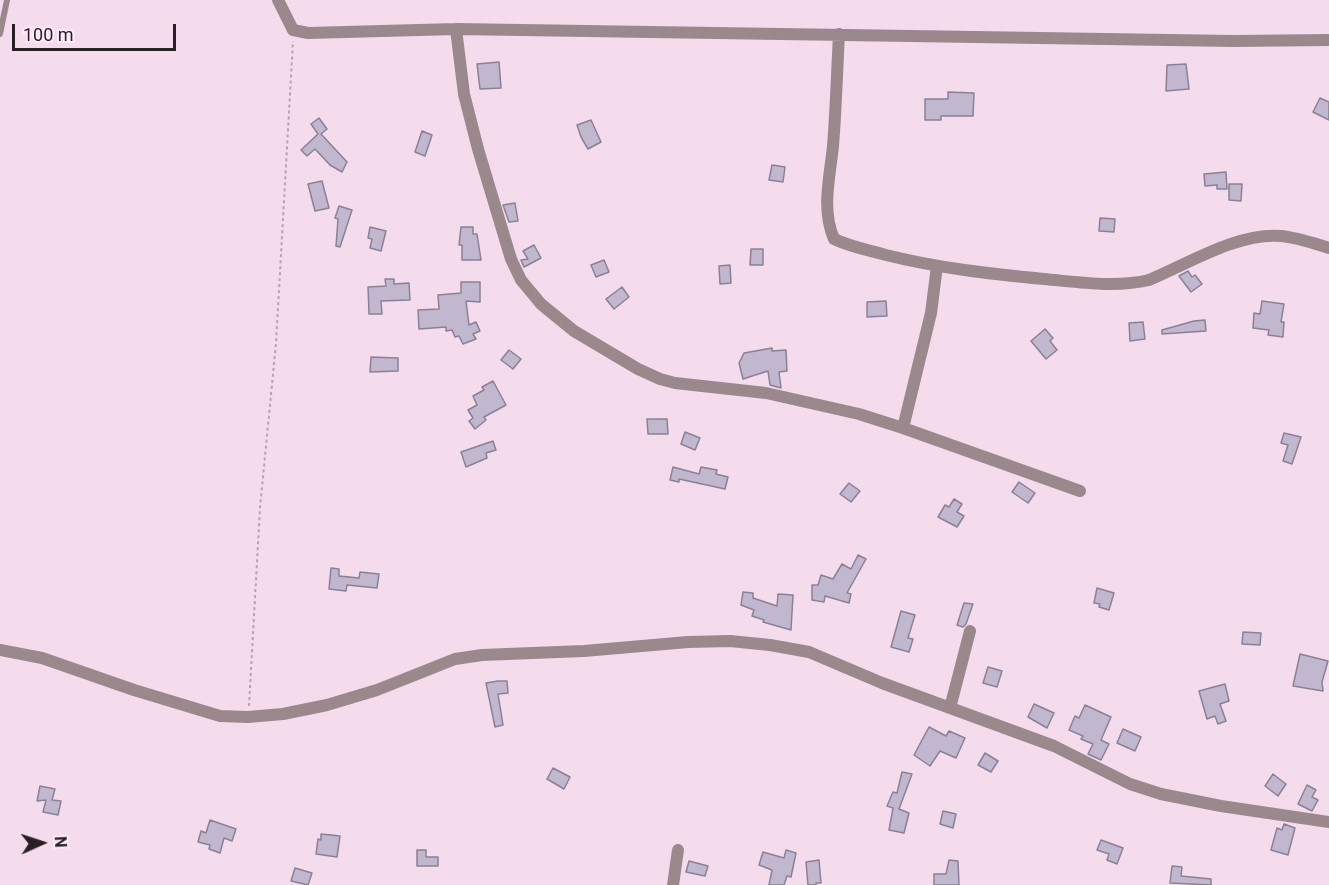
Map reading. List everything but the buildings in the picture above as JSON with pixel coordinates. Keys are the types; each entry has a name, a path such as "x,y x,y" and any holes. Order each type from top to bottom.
{"street":[{"path":"278,0 293,30 308,33 456,29 1234,41 1329,40"},
{"path":"456,29 464,94 511,259 521,280 541,304 574,331 638,369 660,379 675,383 766,393 859,414 1080,491"},
{"path":"839,34 833,146 827,189 828,224 834,239 848,245 938,266 1063,281 1133,284 1166,273 1240,241 1261,236 1304,240 1329,248"},
{"path":"903,428 931,313 938,266"},
{"path":"950,708 970,631"},
{"path":"0,650 42,658 134,690 220,716 248,717 283,714 327,705 377,690 455,660 482,655 584,651 688,642 730,641 770,645 809,652 882,683 1054,746 1130,784 1161,794 1221,806 1329,822"},
{"path":"673,885 678,850"}],"lane":[{"path":"0,34 7,0"}],"path":[{"path":"248,717 260,508 276,343 293,30"}]}
